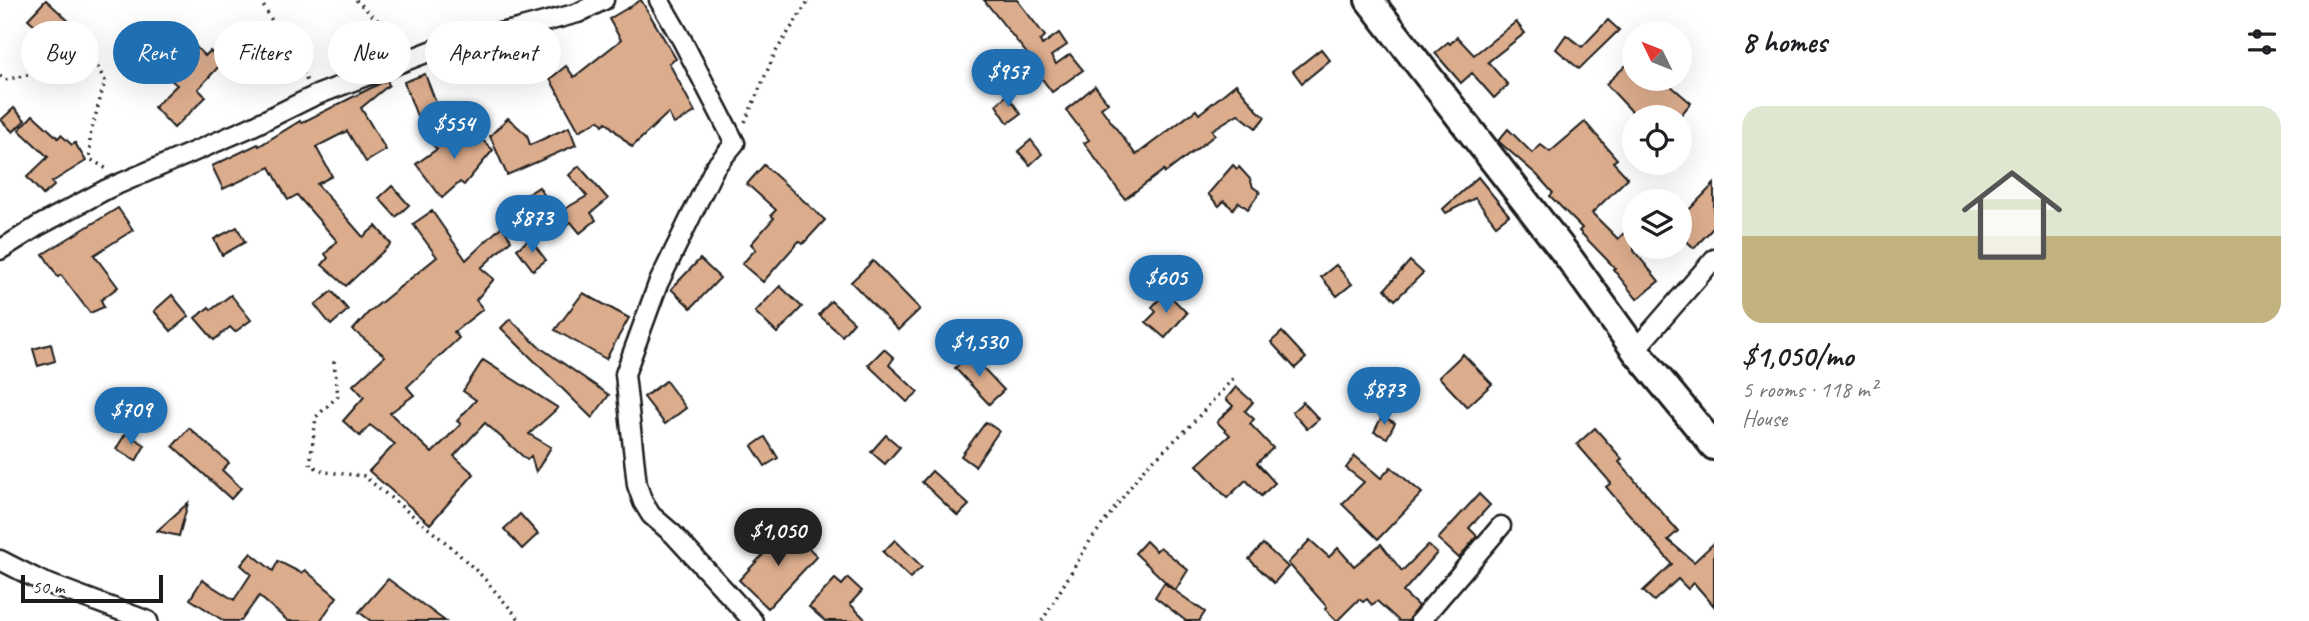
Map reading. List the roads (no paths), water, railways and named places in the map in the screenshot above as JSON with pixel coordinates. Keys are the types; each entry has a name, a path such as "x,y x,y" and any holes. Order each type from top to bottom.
{"main road":[{"path":"1369,0 1569,258 1635,351 1714,446"}],"street":[{"path":"0,250 38,226 127,180 249,128 314,96 457,41 514,30 578,13 604,0"},
{"path":"659,0 735,143 715,167 658,284 625,374 637,485 651,515 673,534 752,621"},
{"path":"1635,351 1714,259"},
{"path":"1420,621 1501,526"},
{"path":"0,560 41,581 148,621"}]}
